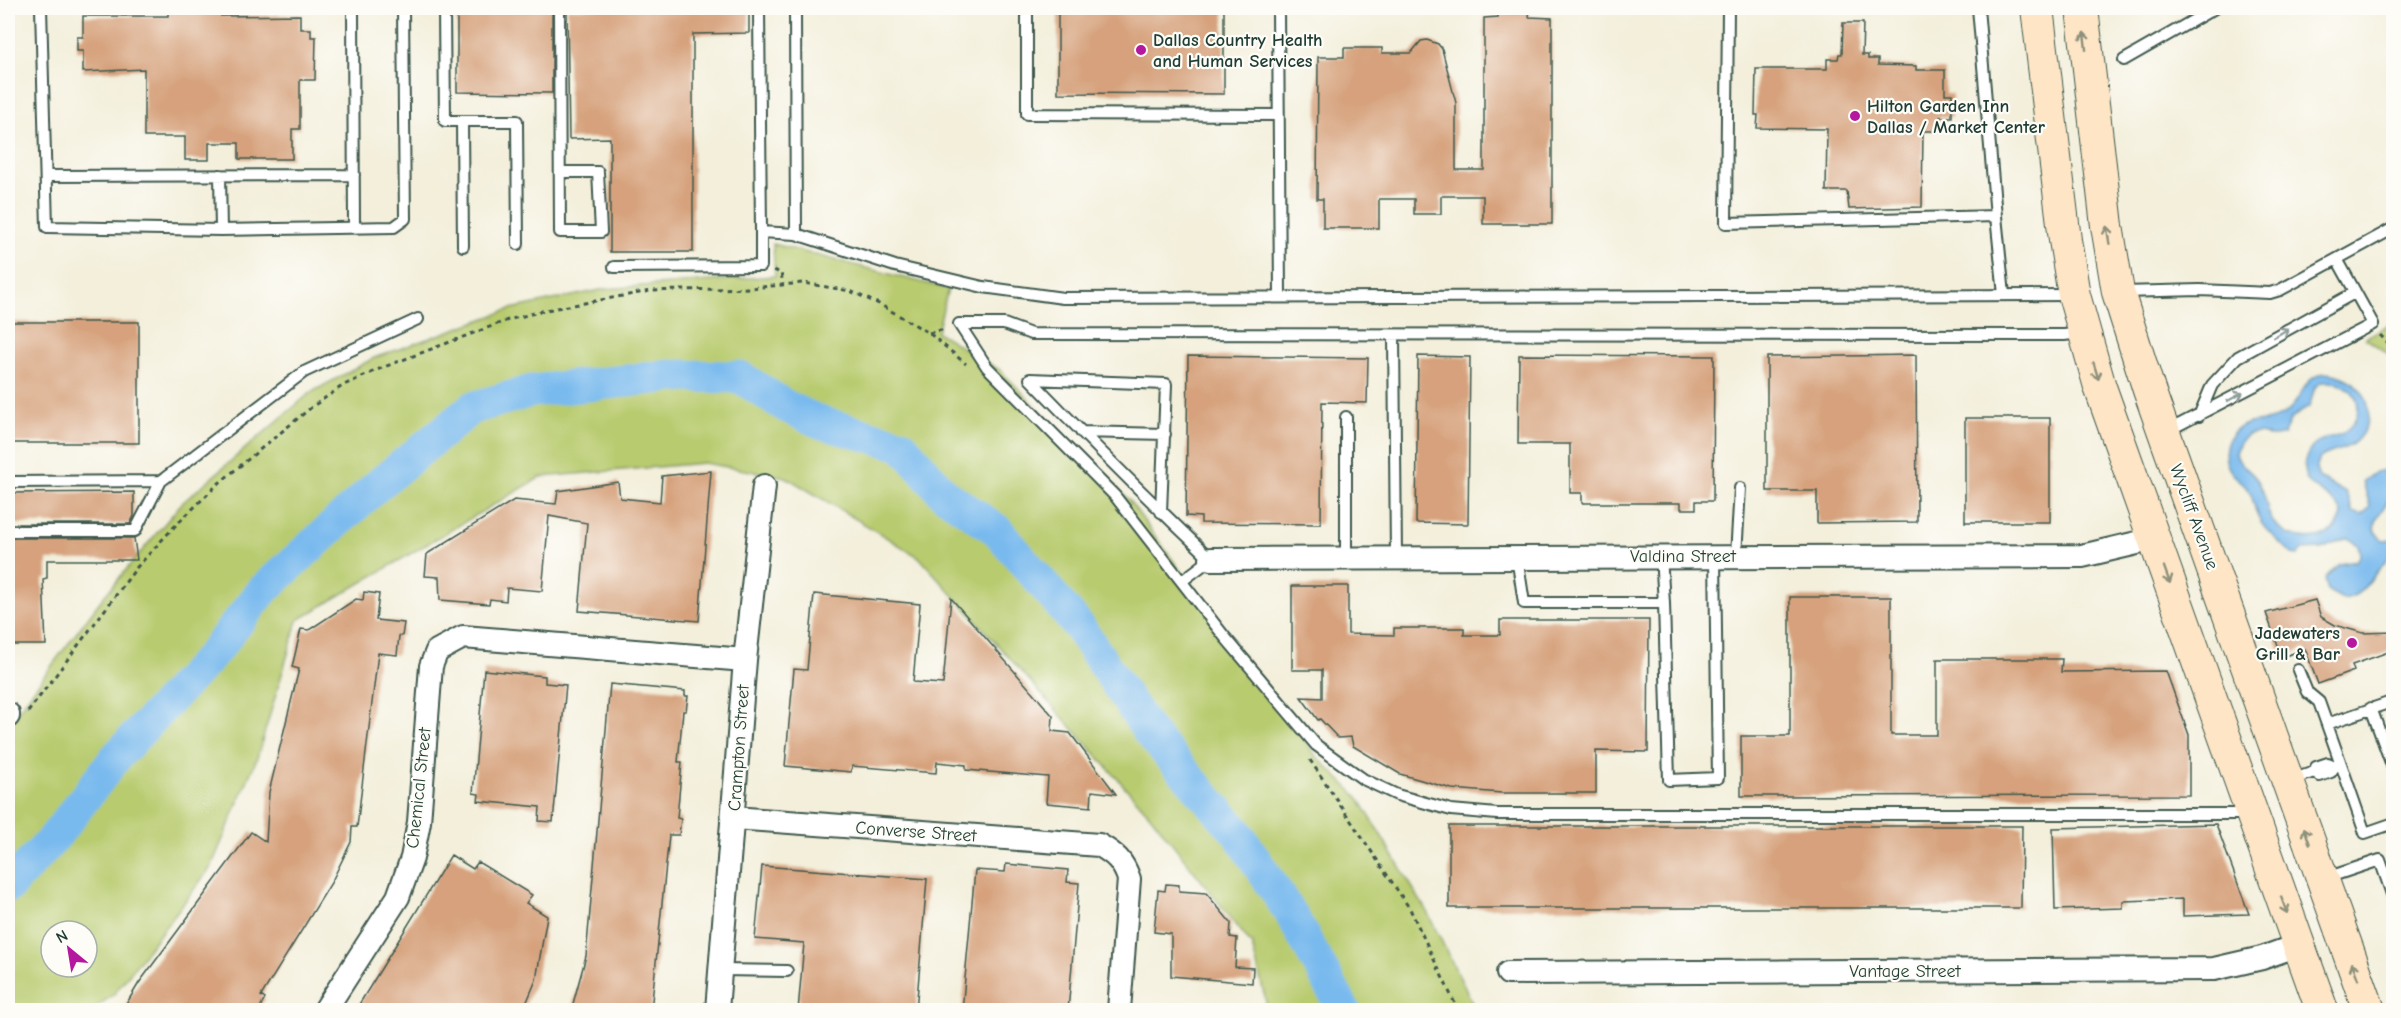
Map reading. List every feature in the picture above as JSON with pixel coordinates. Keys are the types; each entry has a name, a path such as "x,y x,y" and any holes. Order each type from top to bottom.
{"main road":[{"path":"2037,8 2074,295 2084,333 2154,539 2322,1011"},
{"name":"Wycliff Avenue","path":"2082,8 2107,226 2118,292 2198,528 2300,777 2322,880 2369,1011"},
{"path":"2074,295 2118,292"},
{"path":"2154,539 2198,528"},
{"path":"2298,945 2340,931"}],"street":[{"name":"Crampton Street","path":"717,1011 745,660 764,486"},
{"name":"Valdina Street","path":"1210,559 1396,556 2082,556 2154,539"},
{"name":"Chemical Street","path":"325,1011 398,897 412,858 419,822 431,666 437,651 463,637 745,660"},
{"name":"Converse Street","path":"734,818 1099,845 1114,854 1124,864 1129,879 1119,1011"},
{"name":"Vantage Street","path":"1508,973 2214,969 2262,958 2298,945"}],"lane":[{"path":"41,8 47,227 221,230 394,227 405,219 403,8"},
{"path":"353,8 354,228"},
{"path":"444,8 445,121 517,121 518,244"},
{"path":"559,8 560,232 601,232 598,172 560,172"},
{"path":"614,267 761,266 759,8"},
{"path":"795,8 796,234"},
{"path":"1027,8 1027,114 1278,114"},
{"path":"1278,8 1280,297"},
{"path":"1728,8 1726,223 1996,216"},
{"path":"1978,8 2004,295"},
{"path":"2124,60 2215,8"},
{"path":"462,121 463,246"},
{"path":"46,176 354,175"},
{"path":"220,176 221,230"},
{"path":"2118,292 2200,290 2270,293 2280,290 2394,228"},
{"path":"761,232 796,234 895,266 983,287 1073,298 2074,295"},
{"path":"2164,433 2373,324 2337,259"},
{"path":"2199,416 2212,385 2238,357 2355,293"},
{"path":"8,531 135,531 161,481 304,372 418,319"},
{"path":"2084,333 2040,335 1031,334 1004,324 959,324 987,367 1115,496 1299,728 1330,757 1363,779 1398,795 1451,810 1509,814 2252,814"},
{"path":"1394,335 1396,556"},
{"path":"1161,512 1166,384 1030,379 1161,512 1210,559 1182,581"},
{"path":"1346,417 1346,557"},
{"path":"1081,432 1164,434"},
{"path":"8,482 161,481"},
{"path":"1661,556 1669,780 1718,778 1725,556 1740,488"},
{"path":"1517,556 1524,603 1664,603"},
{"path":"2298,670 2307,692 2319,702 2338,765 2365,834 2394,823"},
{"path":"2327,724 2394,701"},
{"path":"2371,708 2394,771"},
{"path":"2300,777 2320,776 2331,772 2338,765"},
{"path":"2322,880 2380,860 2394,900"},
{"path":"721,969 787,971"}],"path":[{"path":"2377,331 2382,340 2394,349"}],"green space":[{"path":"773,244 948,289 937,332 1000,370 1128,499 1316,756 1358,797 1426,910 1476,1010 1268,1010 1252,945 1150,815 919,557 786,477 704,463 541,477 298,620 257,758 211,867 114,994 92,1010 8,1010 8,724 101,600 181,504 310,393 374,358 511,309 605,289 775,276"},
{"path":"2393,322 2393,357 2365,338"}],"water":[{"path":"2324,373 2337,375 2357,386 2368,405 2369,416 2365,428 2354,443 2320,458 2316,468 2319,478 2346,493 2353,512 2362,515 2370,507 2363,481 2375,472 2384,470 2393,475 2394,490 2379,515 2375,528 2383,540 2393,539 2393,556 2380,567 2359,593 2343,599 2328,591 2325,578 2339,564 2356,561 2360,555 2359,545 2348,538 2321,549 2302,550 2298,555 2292,554 2262,525 2250,493 2245,484 2232,473 2225,456 2227,443 2238,428 2248,423 2281,416 2294,405 2310,380","holes":["2322,382 2336,382 2349,389 2356,399 2358,411 2354,423 2349,428 2315,444 2305,459 2305,475 2309,482 2339,507 2341,519 2332,531 2321,537 2299,538 2291,536 2274,523 2268,512 2261,485 2240,462 2236,453 2240,443 2250,434 2269,436 2284,434 2291,418 2309,407 2315,387"]}],"building":[{"path":"168,8 221,8 221,16 300,15 300,29 311,29 311,37 316,37 315,80 300,80 300,129 292,129 292,159 239,159 239,143 209,143 209,160 185,160 185,137 144,137 144,69 83,72 83,51 77,51 77,37 83,37 83,16 168,16"},
{"path":"457,8 552,8 552,93 457,92"},
{"path":"567,8 749,8 749,33 693,34 693,252 610,252 610,138 569,139"},
{"name":"Dallas Country Health and Human Services","path":"1058,8 1224,8 1224,94 1058,93"},
{"path":"1498,8 1530,8 1529,17 1552,18 1552,224 1483,224 1483,196 1441,196 1441,214 1414,214 1414,199 1379,199 1379,228 1323,228 1323,199 1317,199 1318,57 1344,57 1344,48 1382,48 1382,53 1411,53 1421,41 1427,40 1438,44 1442,49 1456,103 1456,170 1484,170 1484,18 1498,17"},
{"name":"Hilton Garden Inn Dallas / Market Center","path":"1843,23 1863,23 1862,55 1868,55 1868,59 1878,59 1878,65 1916,66 1916,70 1945,70 1945,94 1952,94 1952,117 1940,117 1939,131 1923,131 1922,207 1849,209 1847,191 1826,191 1827,129 1757,128 1756,69 1827,69 1827,59 1838,59 1839,54 1842,54"},
{"path":"8,322 139,322 139,443 8,443"},
{"path":"1519,355 1714,356 1713,501 1696,501 1696,509 1681,509 1681,503 1582,503 1582,493 1570,493 1570,444 1518,444"},
{"path":"1916,355 1917,522 1817,523 1817,491 1767,491 1767,357"},
{"path":"1188,356 1368,358 1367,403 1322,402 1321,524 1201,523 1201,517 1186,516"},
{"path":"1418,356 1470,357 1468,524 1416,523"},
{"path":"1965,418 2050,418 2050,522 1965,522"},
{"path":"711,471 699,621 579,611 587,523 549,516 542,591 507,588 506,601 490,599 489,604 440,600 439,577 425,576 427,554 514,500 556,504 558,491 618,482 620,498 660,502 662,476"},
{"path":"134,492 134,516 130,524 8,524 8,493"},
{"path":"8,538 134,538 137,560 47,560 47,578 43,579 46,645 8,645"},
{"path":"1292,586 1348,586 1348,634 1394,635 1394,628 1464,628 1464,635 1500,635 1500,620 1649,620 1648,752 1596,751 1596,793 1502,793 1452,789 1400,774 1353,746 1351,737 1338,738 1320,719 1318,720 1301,697 1322,698 1322,670 1292,670"},
{"path":"364,592 379,594 376,620 404,623 402,636 399,636 397,655 378,653 357,827 352,827 351,842 331,883 261,996 265,999 258,1011 122,1011 139,983 251,832 266,842 269,792 299,669 292,667 301,629 309,630 356,599 363,600"},
{"path":"814,594 920,604 913,682 943,684 951,598 1053,716 1052,731 1070,733 1116,794 1092,791 1091,807 1046,803 1048,777 966,770 966,765 937,762 936,773 852,766 851,772 785,766 794,669 807,670"},
{"path":"1790,597 1891,597 1891,735 1937,735 1937,659 2062,659 2061,672 2166,671 2189,735 2189,795 1741,796 1741,736 1790,736"},
{"name":"Jadewaters Grill & Bar","path":"2315,600 2321,617 2335,625 2363,633 2394,632 2394,650 2352,665 2354,671 2318,684 2305,649 2282,657 2266,613"},
{"path":"484,670 545,676 545,683 566,685 553,822 539,821 540,807 478,801 479,794 473,793"},
{"path":"610,684 685,691 685,696 688,696 686,711 683,711 678,762 682,762 677,818 681,819 679,835 669,835 651,1011 571,1011 586,956"},
{"path":"2216,824 2249,914 2183,916 2183,899 2123,901 2123,908 2055,910 2053,828"},
{"path":"1449,826 2022,826 2021,908 1449,908"},
{"path":"451,855 473,869 478,862 532,895 526,903 547,916 536,980 523,1011 355,1011"},
{"path":"1006,864 1068,870 1067,882 1079,883 1068,1011 962,1011 975,870 1005,872"},
{"path":"762,866 927,879 916,1011 798,1011 804,943 755,939"},
{"path":"1166,884 1179,885 1179,891 1206,893 1231,923 1230,937 1237,938 1235,967 1253,968 1252,983 1171,976 1171,934 1154,932 1158,890 1165,891"}],"waterway":[{"path":"8,887 53,839 117,756 211,656 264,589 378,485 472,408 532,391 672,376 740,377 787,407 822,423 902,445 944,494 997,530 1079,627 1149,732 1237,832 1291,914 1344,1010"}],"place":[{"name":"Dallas Country Health and Human Services","path":"1141,50"},
{"name":"Hilton Garden Inn Dallas / Market Center","path":"1855,116"},
{"name":"Jadewaters Grill & Bar","path":"2352,643"}]}
